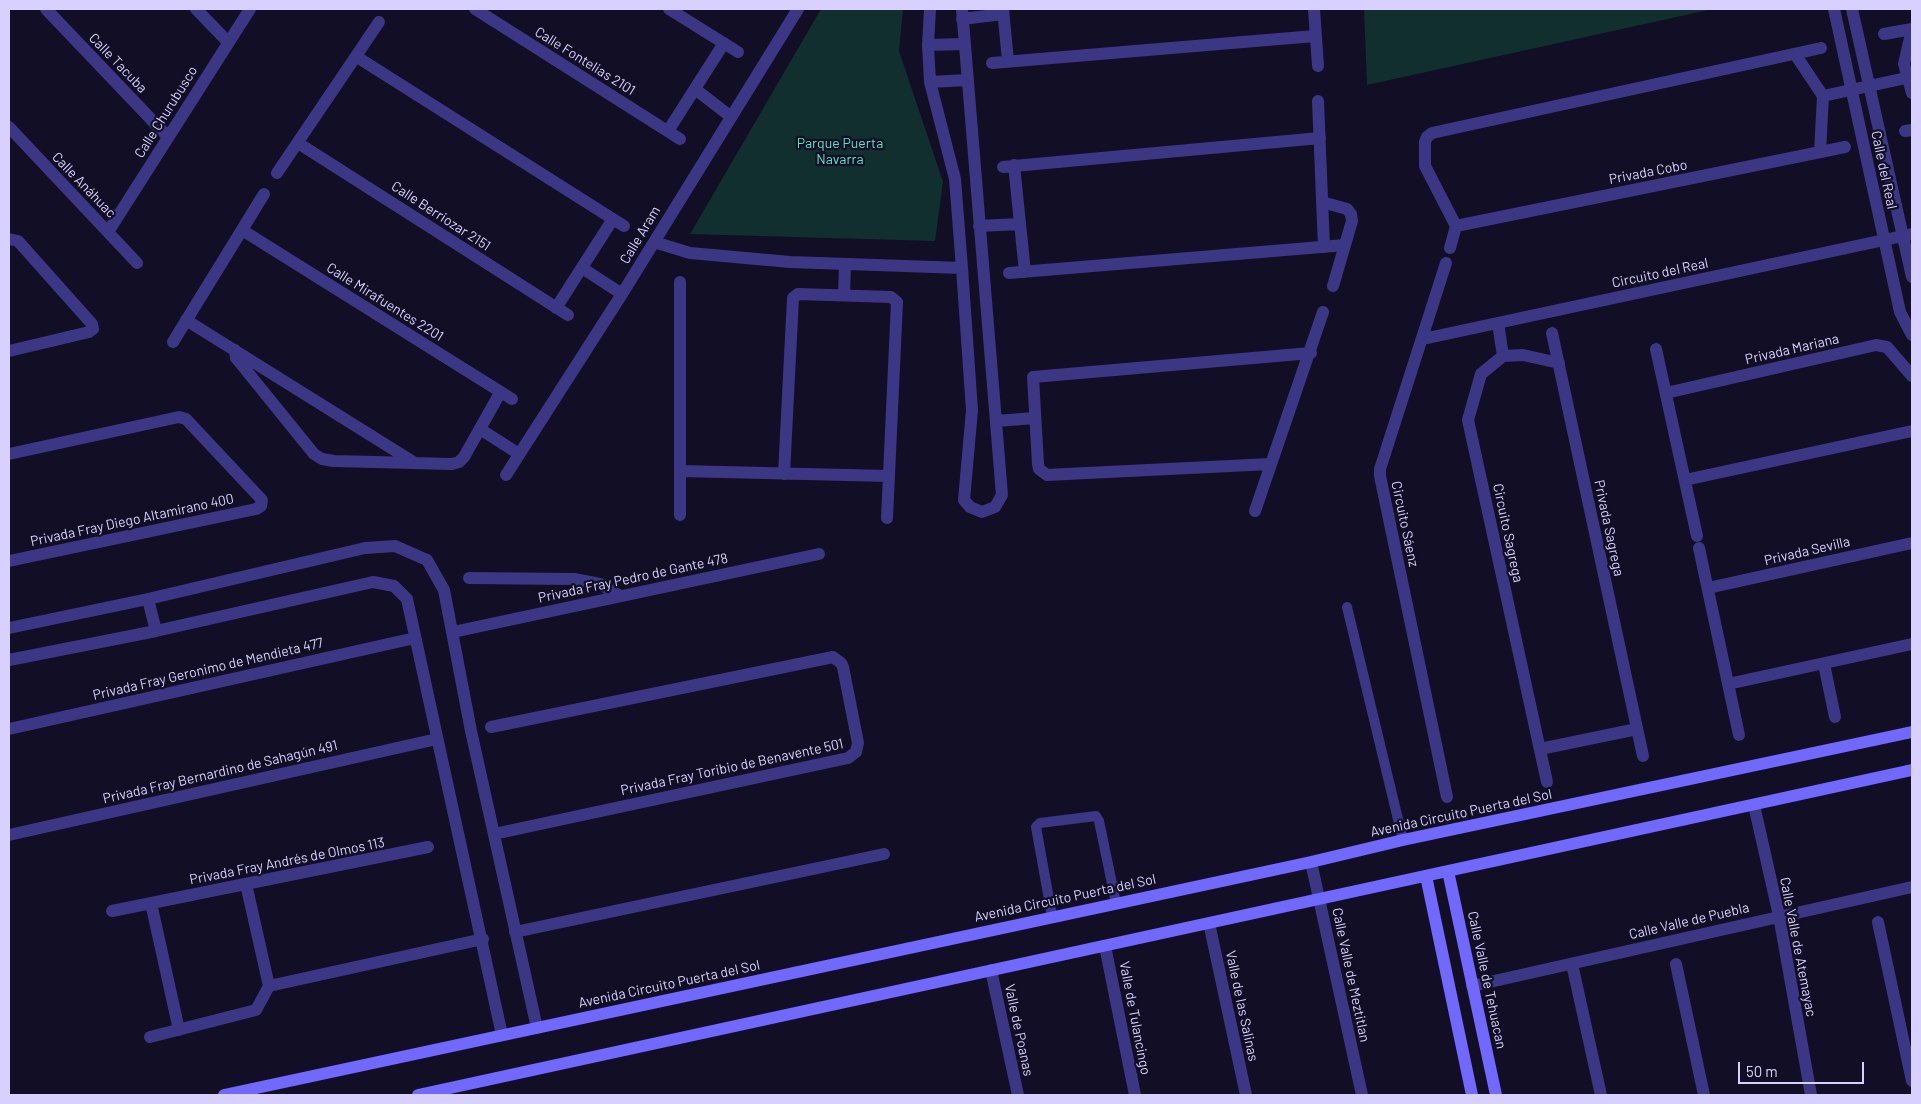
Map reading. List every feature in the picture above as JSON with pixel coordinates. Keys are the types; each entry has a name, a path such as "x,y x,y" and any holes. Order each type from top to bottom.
{"street":[{"name":"Calle Tacuba","path":"46,9 168,137"},
{"path":"196,9 228,42"},
{"name":"Calle Churubusco","path":"108,232 250,9"},
{"name":"Calle Fontelias 2101","path":"475,9 680,139"},
{"path":"669,9 738,52"},
{"name":"Calle Aram","path":"506,475 622,294 730,116 798,9"},
{"path":"930,9 928,45 930,82 955,179 972,410 964,500 970,507 982,512 995,507 1002,495 962,14 1003,11 1008,61"},
{"path":"1314,9 1318,66"},
{"name":"Calle del Real","path":"1834,9 1900,312 1912,334"},
{"name":"Calle del Real","path":"1852,9 1907,235 1912,277"},
{"path":"277,172 379,22"},
{"path":"1884,34 1912,29 1904,64 1906,78 1912,92"},
{"path":"992,63 1315,36"},
{"path":"668,131 724,43"},
{"path":"928,45 965,44"},
{"path":"1450,248 1456,226 1425,166 1425,142 1432,133 1821,48"},
{"path":"1794,54 1822,96 1820,152"},
{"path":"357,57 624,226"},
{"path":"1822,96 1906,78"},
{"path":"930,82 968,80"},
{"path":"695,89 730,116"},
{"path":"1318,101 1324,247"},
{"name":"Calle Anáhuac","path":"9,127 137,263"},
{"path":"1025,272 1020,224 1008,166 1320,138"},
{"name":"Calle Berriozar 2151","path":"298,143 568,315"},
{"name":"Privada Cobo","path":"1456,226 1845,147"},
{"path":"173,342 264,194"},
{"path":"1322,202 1347,209 1351,214 1352,221 1332,286"},
{"path":"556,308 613,219"},
{"path":"980,226 1020,224"},
{"name":"Calle Mirafuentes 2201","path":"242,230 512,400"},
{"name":"Circuito del Real","path":"1423,339 1907,235"},
{"path":"9,351 89,332 93,329 92,324 11,239"},
{"path":"654,242 690,254 790,262 962,268"},
{"path":"1009,273 1345,245"},
{"name":"Circuito Sáenz","path":"1446,263 1380,469 1380,476 1447,797"},
{"path":"844,295 845,264"},
{"path":"582,268 622,294"},
{"path":"680,282 680,515"},
{"path":"784,474 793,298 798,294 891,297 897,302 887,518"},
{"path":"1255,511 1323,312"},
{"path":"186,320 416,464"},
{"path":"1498,323 1503,356 1523,355 1559,363"},
{"name":"Privada Sagrega","path":"1552,333 1643,756"},
{"name":"Privada Mariana","path":"1666,393 1876,345 1887,347 1912,376"},
{"path":"1656,349 1739,735"},
{"path":"235,350 241,364 314,454 322,459 334,462 416,464 452,464 459,462 500,393"},
{"path":"1270,464 1046,476 1039,469 1038,464 1033,377 1310,353"},
{"name":"Circuito Sagrega","path":"1503,356 1481,374 1468,420 1547,782"},
{"name":"Privada Fray Diego Altamirano 400","path":"9,454 179,417 186,419 262,500 262,506 9,562"},
{"path":"996,421 1036,418"},
{"path":"480,429 519,454"},
{"path":"1685,480 1912,432"},
{"path":"680,471 888,476"},
{"name":"Privada Sevilla","path":"1708,588 1912,543"},
{"path":"9,628 148,599 365,548 395,546 427,560 444,590 494,834 537,1028"},
{"name":"Privada Fray Pedro de Gante 478","path":"453,632 819,554"},
{"path":"470,578 574,579 600,584 620,596"},
{"path":"9,660 156,631 373,582 394,586 407,599 483,939 502,1034"},
{"path":"148,599 156,631"},
{"name":"Privada Fray Geronimo de Mendieta 477","path":"9,729 415,638"},
{"path":"1728,684 1912,644"},
{"name":"Privada Fray Toribio de Benavente 501","path":"491,727 833,657 843,667 858,743 856,752 848,758 494,834"},
{"path":"1824,664 1835,717"},
{"path":"1540,749 1637,729"},
{"name":"Avenida Circuito Puerta del Sol","path":"224,1095 1912,732"},
{"name":"Privada Fray Bernardino de Sahagún 491","path":"9,835 437,738"},
{"path":"418,1095 1912,770"},
{"name":"Calle Valle de Atemayac","path":"1754,805 1778,916 1810,1095"},
{"name":"Privada Fray Andrés de Olmos 113","path":"112,911 428,848"},
{"path":"515,932 884,854"},
{"name":"Calle Valle de Meztitlan","path":"1311,862 1362,1095"},
{"name":"Calle Valle de Tehuacan","path":"1448,871 1496,1095"},
{"path":"1426,876 1472,1095"},
{"path":"150,1037 256,1010 269,986 246,884"},
{"name":"Calle Valle de Puebla","path":"1472,986 1912,887"},
{"path":"151,903 179,1030"},
{"path":"1878,922 1912,1081"},
{"name":"Valle de las Salinas","path":"1209,923 1246,1095"},
{"path":"269,986 483,939"},
{"name":"Valle de Tulancingo","path":"1105,946 1135,1095"},
{"path":"1572,964 1601,1095"},
{"path":"1676,964 1704,1095"},
{"name":"Valle de Poanas","path":"991,970 1018,1095"}],"lane":[{"path":"1347,607 1403,840"},
{"path":"1052,916 1036,827 1040,823 1096,816 1099,821 1116,903"}],"green space":[{"name":"Parque Puerta Navarra","path":"821,9 903,9 899,51 943,182 935,241 690,234"},
{"path":"1364,9 1713,9 1367,85"}]}
